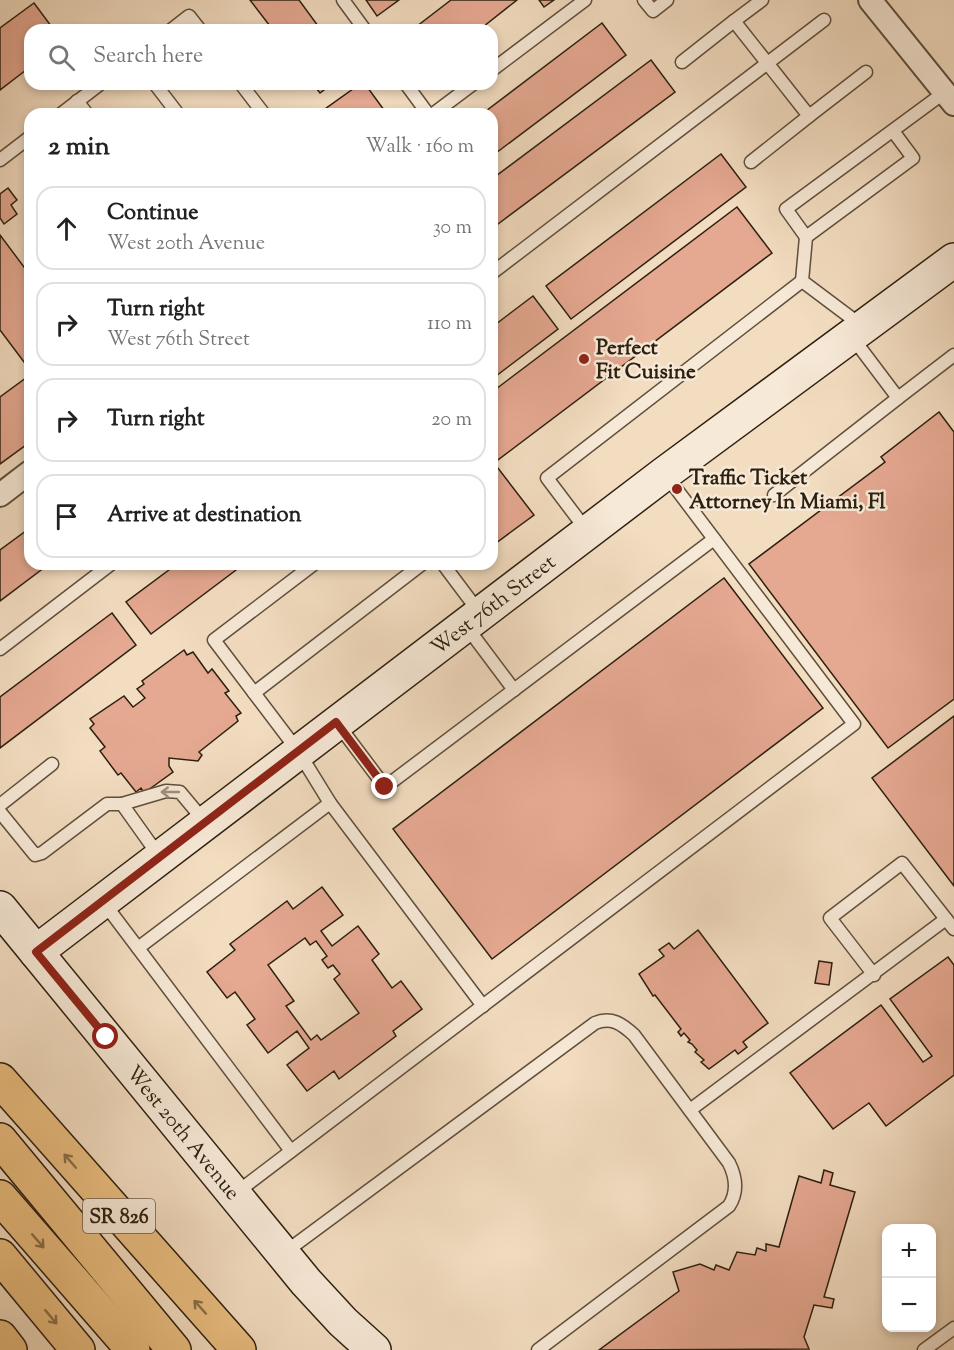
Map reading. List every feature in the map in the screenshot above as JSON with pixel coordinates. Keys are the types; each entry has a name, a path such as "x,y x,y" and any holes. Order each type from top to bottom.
{"highway":[{"name":"SR 826","path":"0,1080 239,1350"},
{"path":"0,1140 174,1350"},
{"path":"42,1189 194,1350"},
{"path":"0,1197 133,1350"},
{"path":"0,1256 78,1350"},
{"path":"0,1337 10,1350"}],"street":[{"path":"870,0 949,98"},
{"name":"West 76th Street","path":"36,952 587,531 857,332 948,269"},
{"path":"0,495 24,477"},
{"name":"West 20th Avenue","path":"0,908 325,1304 374,1350"}],"lane":[{"path":"343,0 361,24"},
{"path":"498,65 585,0"},
{"path":"644,0 653,11 667,0"},
{"path":"682,62 762,0"},
{"path":"179,24 189,16 195,24"},
{"path":"498,268 824,20"},
{"path":"735,21 809,116"},
{"path":"751,162 866,72"},
{"path":"68,108 92,90"},
{"path":"160,90 173,108"},
{"path":"246,90 259,108"},
{"path":"410,90 424,108"},
{"path":"441,108 465,90"},
{"path":"587,531 547,478 802,281 806,237 786,209 893,131 949,98"},
{"path":"77,101 82,108"},
{"path":"806,237 913,158 893,131"},
{"path":"0,160 24,146"},
{"path":"802,281 857,332 898,398"},
{"path":"774,495 954,355"},
{"path":"234,1194 854,724 664,474"},
{"path":"336,722 385,787 714,539"},
{"path":"0,649 103,570"},
{"path":"307,570 214,640 298,751 330,803 483,1006"},
{"path":"254,693 414,570"},
{"path":"446,570 514,690"},
{"path":"0,805 52,764"},
{"path":"0,812 35,855 42,854 107,804 122,804 166,790 180,792 205,822"},
{"path":"138,948 330,803"},
{"path":"122,804 159,856"},
{"path":"690,1110 874,975 950,924 902,863 830,918 874,975"},
{"path":"102,901 291,1151"},
{"path":"283,1254 602,1020 614,1021 634,1035 690,1110 729,1163 736,1185 732,1201 646,1271 538,1350"},
{"path":"924,1350 954,1328"}],"building":[{"path":"250,0 299,0 317,24 268,24"},
{"path":"366,0 399,0 377,16"},
{"path":"451,0 517,0 487,24 420,24"},
{"path":"539,0 554,0 544,7"},
{"path":"34,3 50,24 24,24 24,72 0,90 0,28"},
{"path":"602,23 626,55 498,151 498,108 490,108"},
{"path":"651,60 675,92 498,224 498,175"},
{"path":"352,90 369,90 383,108 326,108"},
{"path":"721,154 746,187 571,319 546,286"},
{"path":"8,188 17,200 11,205 17,214 4,224 0,218 0,194"},
{"path":"737,207 772,253 498,460 498,387"},
{"path":"0,235 24,267 24,362 0,330"},
{"path":"533,296 558,329 498,374 498,322"},
{"path":"24,379 24,446 0,464 0,397"},
{"path":"939,412 954,432 954,699 888,748 749,564 885,462 881,457"},
{"path":"498,468 534,515 498,542"},
{"path":"24,532 24,570 41,570 0,601 0,550"},
{"path":"169,570 236,570 151,634 126,602"},
{"path":"724,578 823,708 492,959 393,829"},
{"path":"112,613 136,645 0,748 0,697"},
{"path":"184,650 187,655 193,652 208,673 212,669 229,691 225,693 241,713 236,716 238,721 199,752 202,755 198,761 169,758 169,766 173,772 144,793 141,788 136,792 121,773 118,775 100,751 105,747 90,728 94,724 90,719 124,696 133,707 145,698 137,689 144,684 142,681"},
{"path":"954,716 954,886 872,778"},
{"path":"322,887 343,915 321,931 332,946 358,926 379,954 372,960 392,988 401,981 422,1009 393,1031 396,1036 339,1079 334,1071 307,1091 287,1065 309,1048 297,1031 268,1053 247,1025 255,1019 235,992 227,998 207,972 235,950 230,944 287,901 293,909","holes":["305,938 310,945 316,941 327,956 322,960 328,968 333,965 340,974 334,979 359,1013 321,1040 317,1035 311,1040 286,1006 294,1001 268,965"]},
{"path":"698,930 768,1023 743,1042 747,1047 738,1054 735,1050 709,1069 701,1062 704,1060 688,1042 690,1040 684,1033 681,1036 678,1032 681,1029 655,995 653,996 639,974 664,956 659,950 669,943 674,949"},
{"path":"948,957 954,965 954,1075 886,1126 869,1103 833,1129 790,1073 881,1005 923,1062 932,1056 890,999"},
{"path":"819,961 832,963 829,985 815,983"},
{"path":"824,1170 833,1173 830,1185 855,1192 824,1297 834,1299 832,1308 814,1305 804,1337 809,1349 599,1350 679,1291 673,1272 700,1264 714,1270 716,1265 729,1270 737,1252 755,1255 757,1248 766,1251 766,1244 779,1247 799,1176 821,1183"}],"place":[{"name":"Perfect Fit Cuisine","path":"584,359"},
{"name":"Traffic Ticket Attorney In Miami, Fl","path":"677,489"}],"route":[{"path":"106,1037 36,952 336,722 385,787"}]}
